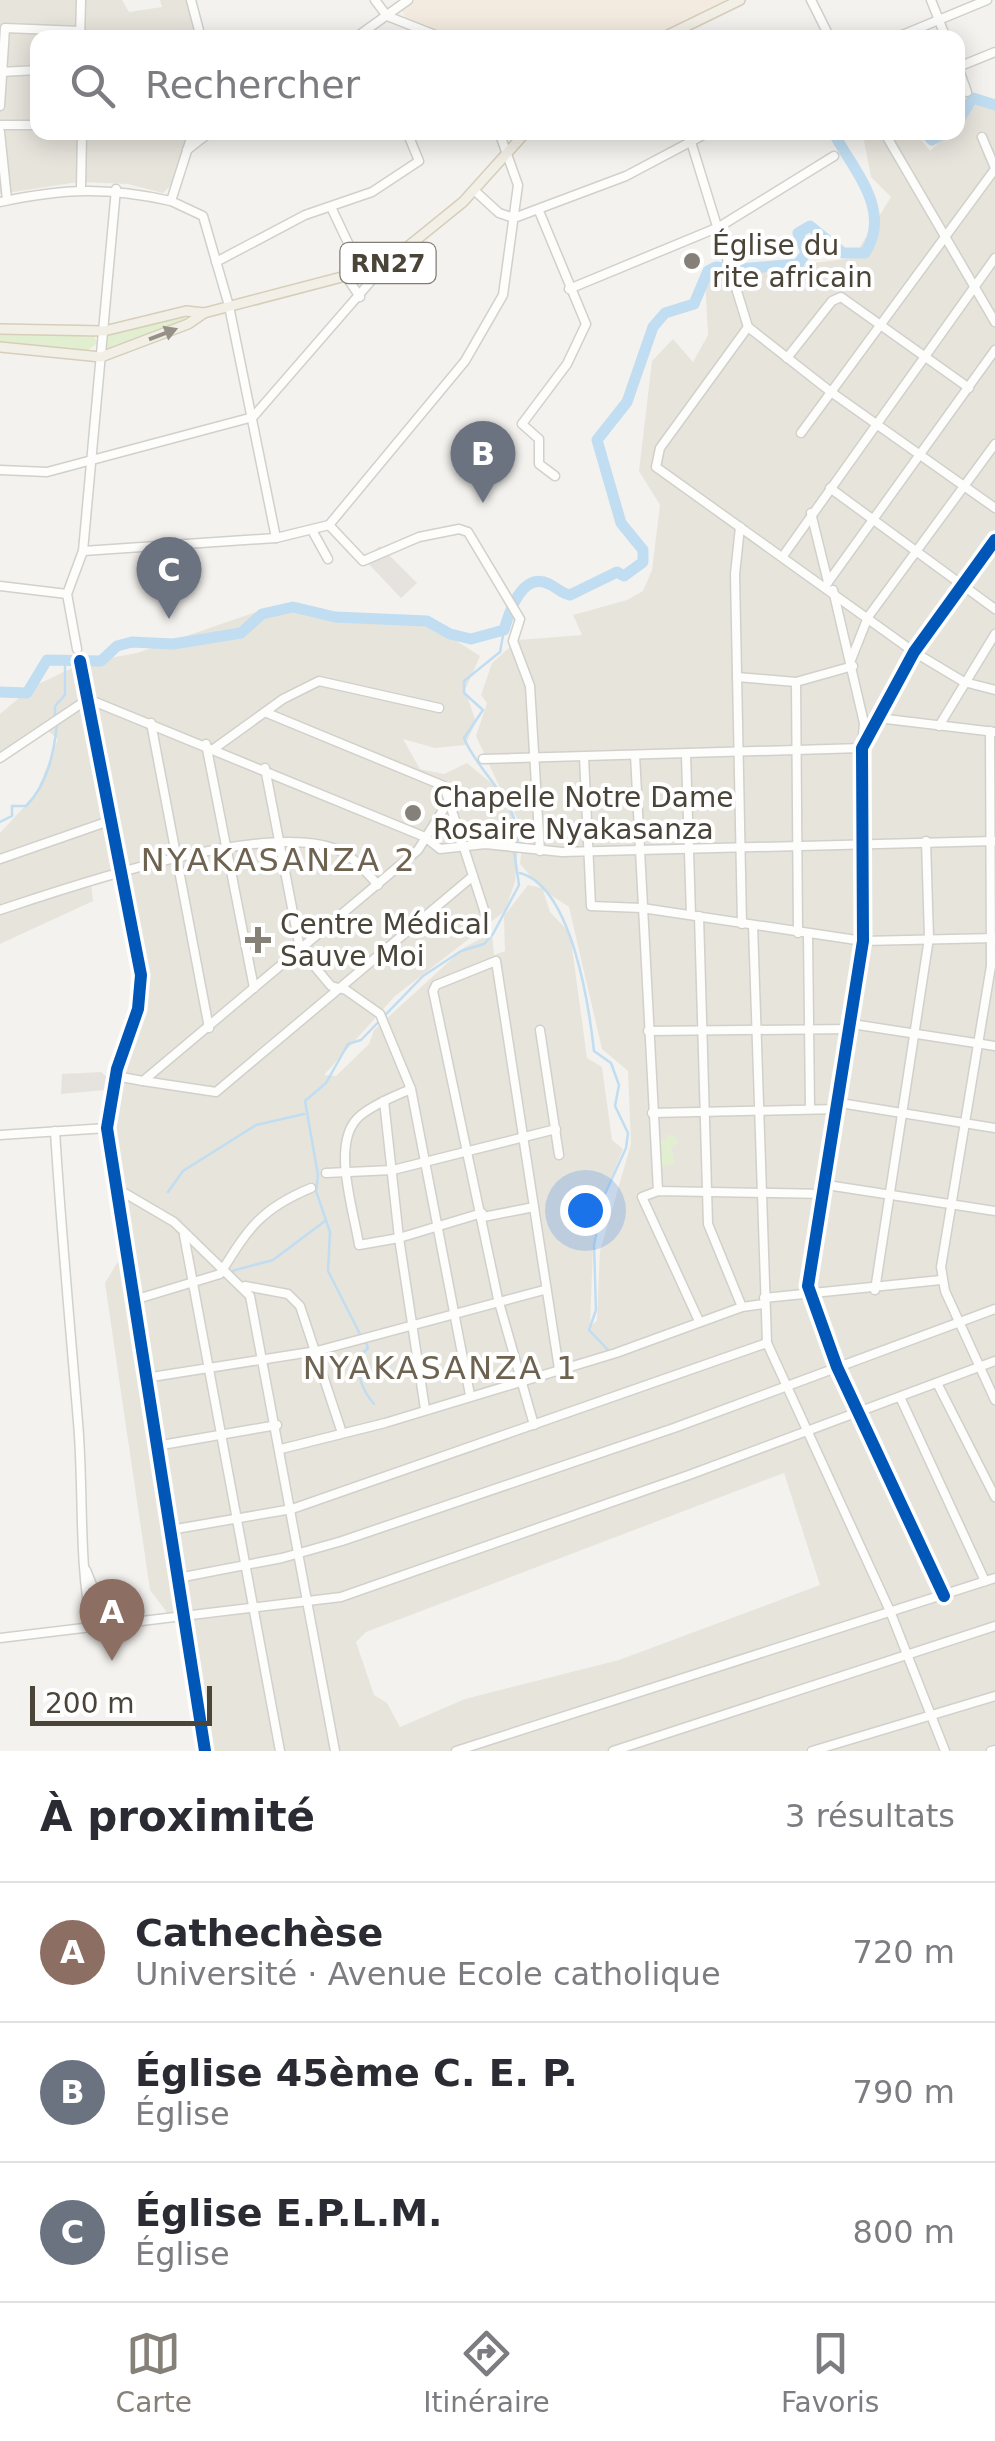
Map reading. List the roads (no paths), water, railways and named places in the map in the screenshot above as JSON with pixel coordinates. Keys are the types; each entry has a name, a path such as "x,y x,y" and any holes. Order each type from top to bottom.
{"main road":[{"path":"678,30 740,0"},
{"name":"RN27","path":"0,347 101,358 188,324 204,313 384,266 475,190 520,140"},
{"name":"RN27","path":"0,329 104,330 186,311 204,313"}],"street":[{"path":"80,30 81,0"},
{"path":"190,0 199,30"},
{"path":"374,0 387,16 423,30"},
{"path":"367,30 408,0"},
{"path":"811,0 826,30"},
{"path":"931,0 943,30"},
{"path":"918,30 986,0"},
{"path":"0,106 4,28 30,30"},
{"path":"965,64 995,52"},
{"path":"1,72 30,70"},
{"path":"30,126 0,128 4,201 81,188 116,189 171,201 203,216 229,306 276,538"},
{"path":"802,434 995,168 982,137"},
{"path":"81,188 82,140"},
{"path":"171,201 191,140"},
{"path":"187,150 200,140"},
{"path":"216,262 305,215 372,192 419,162 410,140"},
{"path":"83,552 276,538 330,525 465,361 495,314 503,295 518,185 502,140"},
{"path":"475,190 499,213 514,218 538,211 695,140"},
{"path":"889,140 995,322"},
{"path":"691,142 748,327 831,392 995,508"},
{"path":"569,289 718,226 834,156"},
{"path":"77,649 67,594 83,552 116,189"},
{"path":"331,207 349,245 346,276 360,296"},
{"path":"538,211 586,324 567,364 522,424 540,440 539,464 555,476"},
{"path":"783,556 995,258"},
{"path":"0,470 47,472 252,417 384,266"},
{"path":"786,358 832,301 840,297 969,388"},
{"path":"748,327 654,462 829,586 914,652 964,682 995,690"},
{"path":"829,586 995,350"},
{"path":"852,663 868,617 995,444"},
{"path":"830,488 995,609"},
{"path":"811,513 852,663 864,723 863,941 810,1296 837,1367 944,1596"},
{"path":"330,525 363,562 432,532 459,528 468,532 520,619 513,650 530,686 540,851"},
{"path":"740,526 735,574 742,924"},
{"path":"313,532 328,558"},
{"path":"862,748 914,652 995,540"},
{"path":"0,586 67,594"},
{"path":"939,726 995,634"},
{"path":"737,677 796,682 852,663"},
{"path":"81,665 140,992 116,1076 108,1128 205,1751"},
{"path":"211,746 319,681 439,708"},
{"path":"796,682 796,846 810,1027 810,1109"},
{"path":"0,758 88,699"},
{"path":"88,699 265,768 426,837 440,850 516,846 588,852 993,841"},
{"path":"266,713 444,786 486,916"},
{"path":"878,718 992,731 993,938 942,1280 995,1400"},
{"path":"151,723 208,1028"},
{"path":"211,746 226,850 254,988"},
{"path":"483,759 862,748"},
{"path":"634,755 658,1191"},
{"path":"686,755 702,1030 708,1224 742,1307"},
{"path":"584,757 591,906 642,908 863,941 993,938"},
{"path":"265,768 300,949 337,989 381,1016 411,1088 470,1395"},
{"path":"143,1081 418,850 448,802"},
{"path":"0,859 112,820"},
{"path":"875,1290 929,938 926,841"},
{"path":"0,910 121,870 279,842 342,851 378,885"},
{"path":"116,1076 216,1092 473,876"},
{"path":"753,925 767,1342 890,1612 945,1751"},
{"path":"534,1425 498,1300 433,991 436,985 496,961 526,1134 544,1290 559,1369"},
{"path":"648,1032 851,1026 995,1046"},
{"path":"540,1030 559,1155"},
{"path":"411,1088 360,1116 349,1129 349,1173 359,1245 482,1215 534,1207"},
{"path":"384,1101 399,1238 425,1409"},
{"path":"652,1113 840,1106 995,1128"},
{"path":"0,1135 108,1128"},
{"path":"326,1173 393,1170 468,1148 556,1129"},
{"path":"55,1131 62,1262 78,1425 82,1560 92,1628"},
{"path":"116,1188 174,1222 184,1236 244,1286 254,1306 335,1751"},
{"path":"134,1300 193,1284 223,1269 248,1229 271,1206 310,1188"},
{"path":"699,1321 640,1200 658,1191 826,1189 890,1193 995,1210"},
{"path":"184,1236 280,1751"},
{"path":"281,1449 559,1369 764,1301 942,1280"},
{"path":"244,1286 294,1298 317,1350 342,1433"},
{"path":"145,1378 364,1340 544,1290"},
{"path":"178,1578 300,1554 674,1428 995,1309"},
{"path":"170,1530 292,1508 767,1342"},
{"path":"0,1638 309,1604 359,1591 938,1385 995,1361"},
{"path":"938,1385 995,1497"},
{"path":"900,1398 985,1581"},
{"path":"156,1446 277,1425"},
{"path":"82,1560 109,1626"},
{"path":"456,1751 995,1578"},
{"path":"613,1751 636,1747 995,1626"},
{"path":"812,1751 995,1696"}],"waterway":[{"path":"965,110 973,98 995,105"},
{"path":"0,692 27,693 47,660 101,661 117,646 132,642 173,644 241,633 262,614 293,607 335,617 427,621 450,634 471,639 504,630 518,595 531,583 540,581 570,595 617,572 624,576 643,562 643,550 621,523 597,440 627,402 653,327 665,313 694,304 708,271 716,267 798,264 806,253 798,233 810,226 843,253 865,253 875,221 872,206 838,140"},
{"path":"504,630 500,652 464,681 464,693 483,710 464,738 506,802 517,830 517,844"},
{"path":"55,716 55,706 65,695 65,660"},
{"path":"0,822 12,816 12,806 26,806 40,788 52,756 57,724"},
{"path":"360,1334 328,1271 330,1232 316,1191 318,1175 305,1101 326,1083 348,1044 361,1040 423,976 461,951 484,944 493,934 519,885 514,851"},
{"path":"520,873 538,883 553,900 565,924 582,979 594,1051 611,1063 619,1085 615,1106 628,1133 626,1148 604,1196 594,1245 596,1310 589,1330 608,1350"},
{"path":"168,1192 183,1171 256,1125 304,1114"},
{"path":"232,1271 273,1260 325,1221"},
{"path":"365,1340 368,1348 358,1358 359,1371 374,1404"}],"place":[{"name":"Église du rite africain","path":"692,261"},
{"name":"Église 45ème C. E. P.","path":"483,503"},
{"name":"Église E.P.L.M.","path":"169,619"},
{"name":"Chapelle Notre Dame Rosaire Nyakasanza","path":"413,813"},
{"name":"Centre Médical Sauve Moi","path":"258,940"},
{"name":"Cathechèse","path":"112,1661"}],"district":[{"name":"NYAKASANZA 2","path":"279,860"},
{"name":"NYAKASANZA 1","path":"441,1368"}]}
